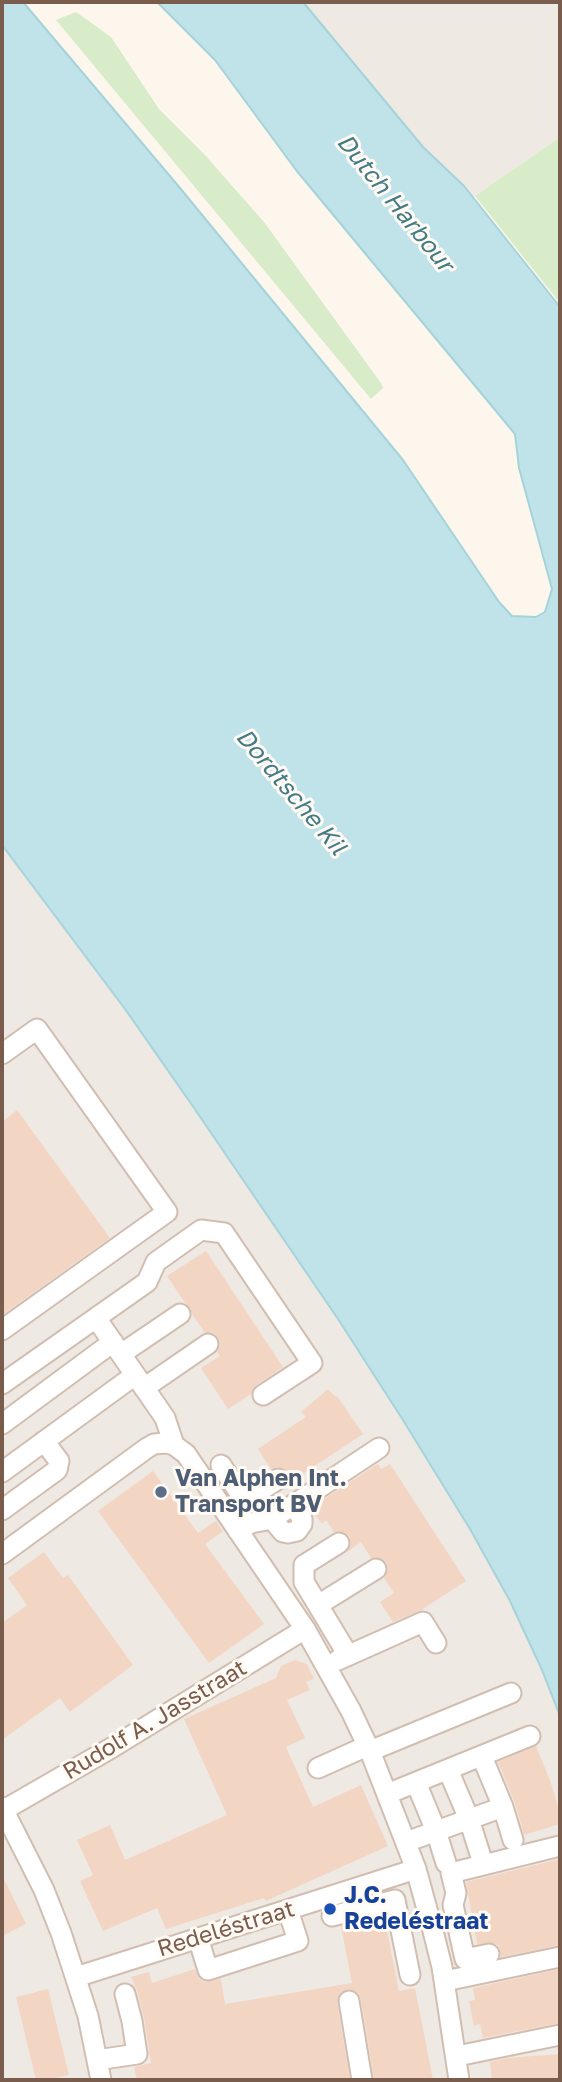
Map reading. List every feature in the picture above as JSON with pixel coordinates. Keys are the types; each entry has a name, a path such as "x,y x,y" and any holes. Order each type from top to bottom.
{"street":[{"path":"2,1054 37,1029 167,1212 2,1330"},
{"path":"2,1384 147,1282 156,1262 201,1230 224,1233 312,1363 263,1395"},
{"path":"2,1424 117,1348 180,1314"},
{"path":"96,1318 165,1418 174,1445"},
{"path":"2,1472 44,1441 208,1344"},
{"path":"2,1510 57,1470 59,1461 44,1441"},
{"path":"2,1553 148,1448 160,1443 174,1445 186,1454 305,1629 369,1748 416,1869 433,1931 445,1981 459,2080"},
{"path":"238,1531 251,1523 272,1519 283,1532 288,1534 297,1531 302,1519 293,1504 379,1448"},
{"path":"221,1465 245,1501"},
{"path":"226,1513 278,1479"},
{"path":"339,1543 304,1565 304,1582 348,1655"},
{"path":"318,1605 376,1569"},
{"path":"327,1668 348,1655 423,1622 436,1643"},
{"name":"Rudolf A. Jasstraat","path":"2,1809 113,1746 305,1629"},
{"path":"318,1768 511,1693"},
{"path":"387,1794 530,1736"},
{"path":"484,1759 513,1840"},
{"path":"449,1772 480,1854"},
{"path":"418,1785 446,1863"},
{"path":"406,1842 503,1807"},
{"path":"2,1809 44,1890 76,1977 102,2080"},
{"path":"489,1954 465,1958 453,1905 456,1893 451,1873 560,1846"},
{"name":"Redeléstraat","path":"76,1977 416,1869"},
{"path":"332,1916 395,1899 410,1975"},
{"path":"427,1912 453,1905"},
{"path":"198,1938 208,1970 221,1966 298,1941 288,1910"},
{"path":"403,1940 433,1931"},
{"path":"445,1981 560,1957"},
{"path":"97,2060 137,2054 125,1994"},
{"path":"349,2001 362,2080"},
{"path":"457,2056 560,2035"}],"shaded area":[{"path":"285,2 560,2 560,137 452,212"},
{"path":"2,845 125,1009 338,1319 470,1529 510,1601 542,1670 560,1716 560,2080 2,2080"}],"green space":[{"path":"76,12 111,37 159,109 204,154 264,222 381,383 383,388 371,399 56,20"},
{"path":"560,137 560,303 475,196"}],"water":[{"path":"2,2 23,2 180,188 403,460 499,602 512,616 536,617 545,612 552,589 519,468 515,434 296,170 215,60 157,2 303,2 423,147 464,186 560,307 560,1716 510,1601 470,1529 401,1417 338,1319 125,1009 2,845"}],"building":[{"path":"17,1110 110,1238 2,1315 2,1122"},
{"path":"206,1251 283,1367 228,1409 201,1368 220,1356 217,1352 220,1344 218,1338 213,1333 205,1333 167,1276"},
{"path":"328,1389 337,1396 363,1434 289,1483 288,1472 278,1467 271,1469 258,1449 306,1417 301,1412"},
{"path":"378,1464 381,1469 390,1464 466,1581 421,1610 393,1622 380,1602 394,1593 384,1578 388,1569 386,1562 381,1558 371,1558 361,1542 347,1552 351,1543 349,1536 344,1532 334,1532 326,1520 322,1524 310,1508"},
{"path":"153,1471 198,1533 216,1521 223,1531 205,1544 264,1624 209,1663 98,1511"},
{"path":"44,1552 63,1578 68,1575 133,1665 70,1712 60,1698 2,1740 2,1623 27,1605 8,1578"},
{"path":"295,1660 307,1664 314,1679 306,1682 310,1690 287,1700 305,1738 286,1747 313,1807 361,1785 388,1846 266,1901 264,1898 166,1929 157,1908 103,1931 80,1881 93,1875 77,1840 110,1825 125,1860 227,1815 184,1719 276,1678 281,1666"},
{"path":"536,1746 551,1783 560,1814 560,1824 524,1835 515,1803 498,1762"},
{"path":"560,1859 560,1945 501,1957 499,1946 493,1943 477,1944 466,1882"},
{"path":"2,1875 26,1924 2,1936"},
{"path":"384,1915 399,1991 415,1988 433,2080 374,2080 361,1999 358,1993 348,1989 341,1992 337,2002 350,2080 137,2080 134,2067 151,2063 144,2018 131,1977 149,1972 152,1983 195,1969 199,1979 204,1982 221,1979 225,2004 352,1983 341,1926"},
{"path":"560,1969 560,2023 483,2038 480,2024 474,2026 469,2001 475,2000 473,1988"},
{"path":"48,1989 69,2075 36,2080 16,1997"},
{"path":"560,2054 560,2080 492,2080 490,2062"}],"place":[{"name":"Van Alphen Int. Transport BV","path":"161,1492"},
{"name":"J.C. Redeléstraat","path":"330,1909"}],"water label":[{"name":"Dutch Harbour","path":"395,203"},
{"name":"Dordtsche Kil","path":"291,792"}]}
